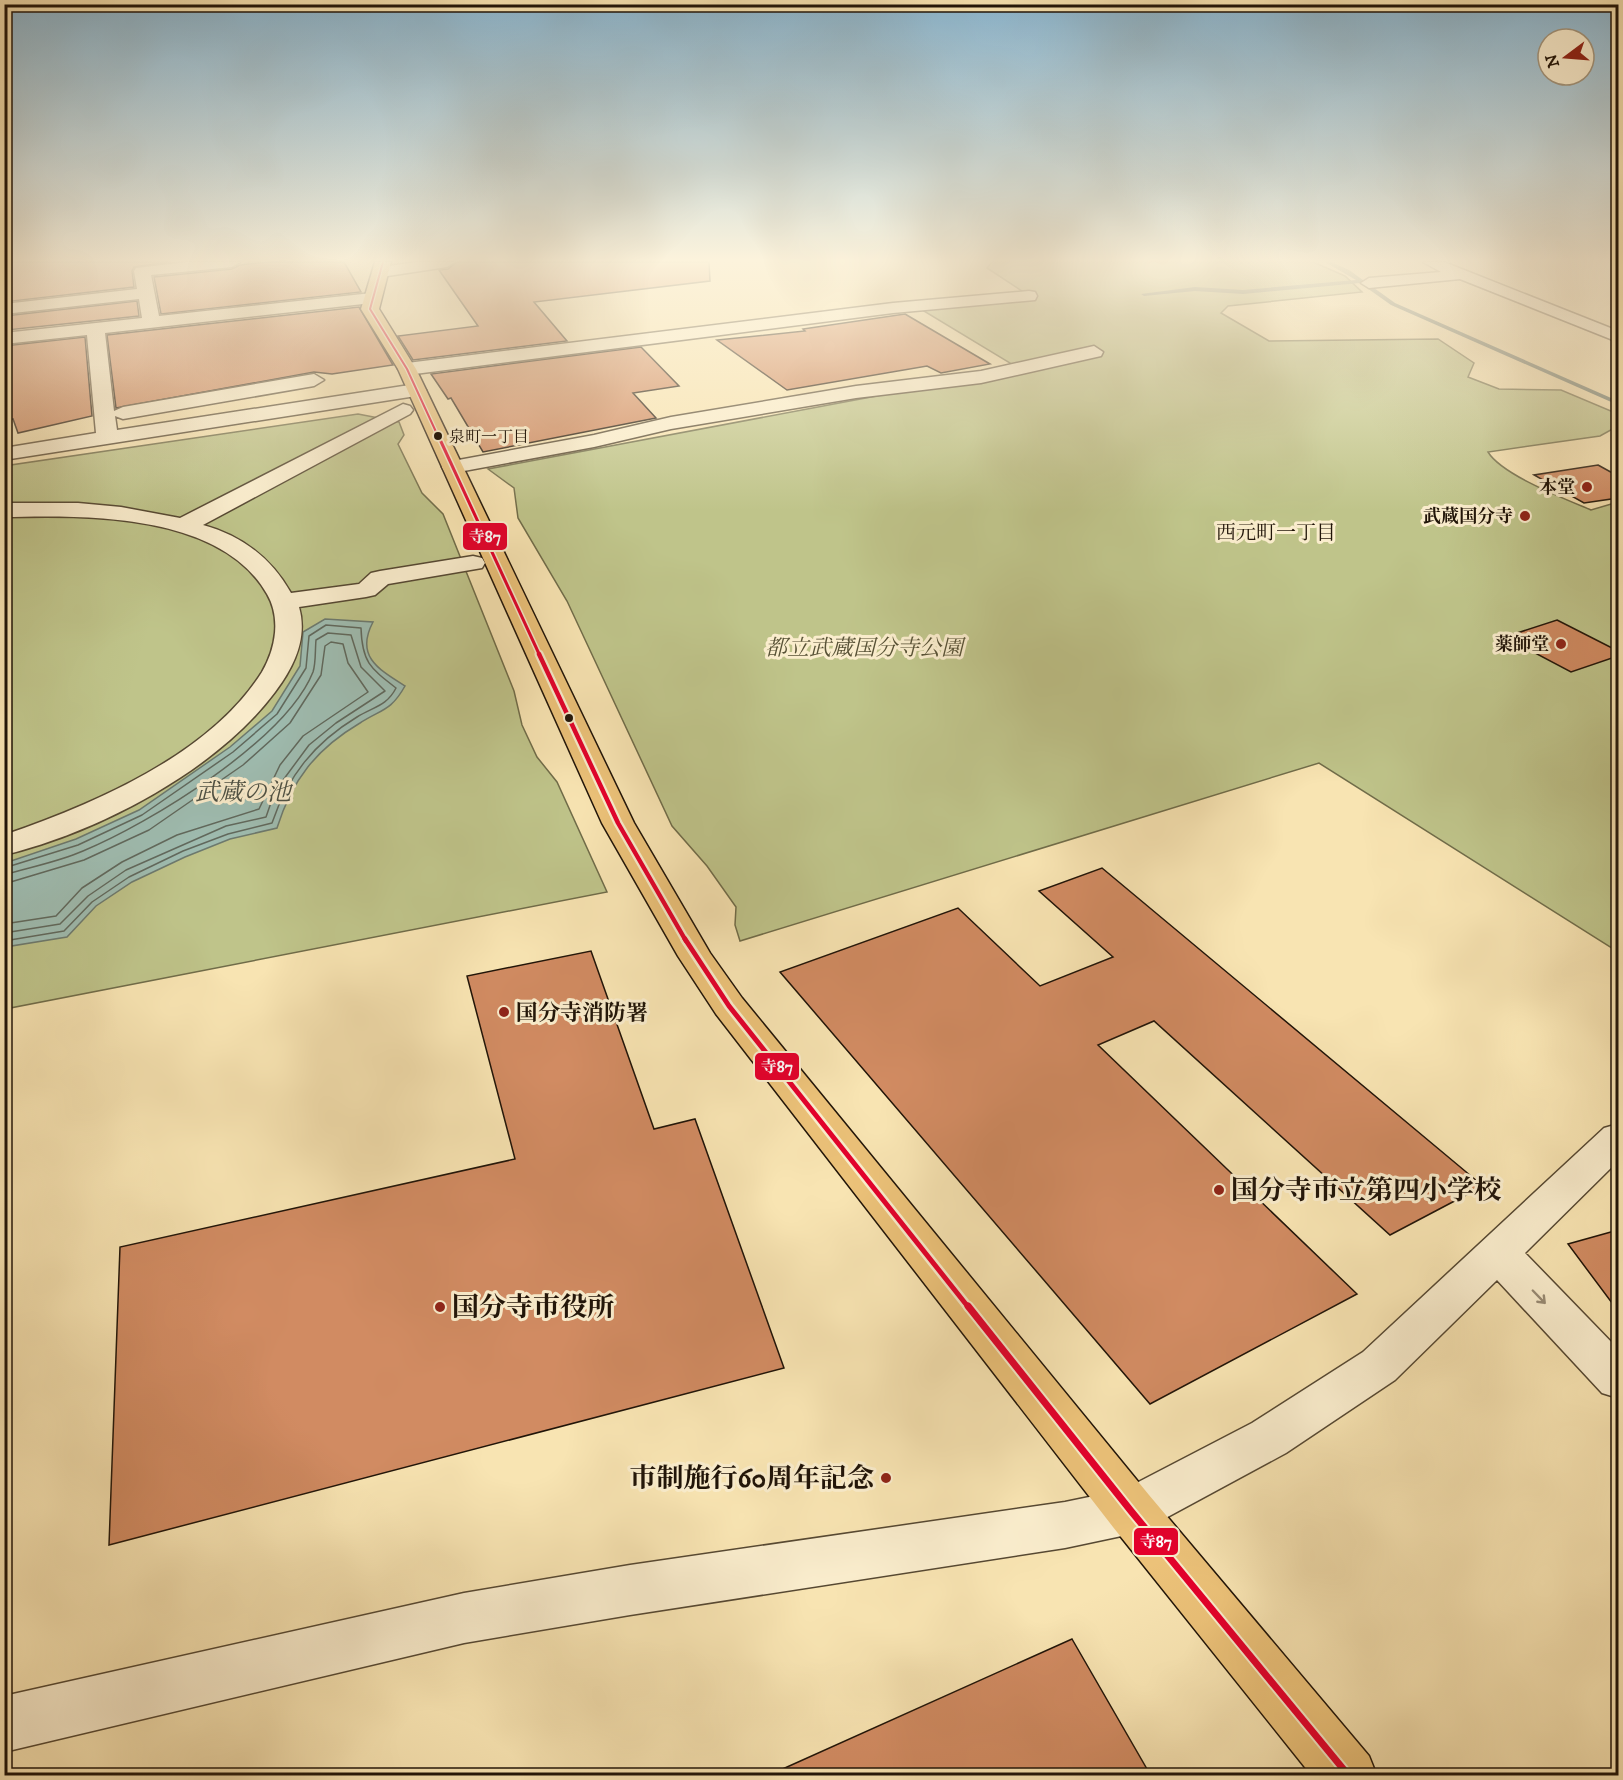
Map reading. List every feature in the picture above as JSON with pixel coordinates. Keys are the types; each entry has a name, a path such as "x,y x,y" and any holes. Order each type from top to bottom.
{"main road":[{"path":"384,345 403,394 453,467 618,823 695,956 729,1006 1131,1511 1349,1776"}],"street":[{"path":"97,345 107,438"},
{"path":"4,454 403,394 682,345"},
{"path":"453,467 594,441 671,423 856,392 981,377 1094,352"},
{"path":"104,417 314,380"},
{"path":"175,524 403,394"},
{"path":"4,510 108,512 175,524 223,541 256,561 279,586 289,613 288,643 273,676 246,711 204,747 149,782 81,816 4,846"},
{"path":"285,601 366,590 380,578 472,563"},
{"path":"4,1724 464,1618 630,1590 1054,1527 1131,1511 1269,1438 1379,1366 1618,1138"},
{"path":"1498,1254 1618,1379"}],"green space":[{"name":"都立武蔵国分寺公園","path":"980,345 1447,345 1474,363 1468,377 1499,389 1561,390 1618,414 1618,426 1600,436 1488,452 1495,461 1520,478 1591,510 1618,502 1618,952 1319,763 740,941 735,925 736,907 707,866 672,826 567,601 518,518 514,488 488,469 1020,369"},
{"path":"358,414 399,422 404,435 398,444 422,493 443,514 514,691 522,725 537,757 557,782 607,892 5,1009 4,466"}],"water":[{"name":"武蔵の池","path":"325,619 373,622 368,634 368,653 378,667 405,686 386,709 344,733 318,755 290,795 277,828 230,839 132,882 96,906 67,937 5,947 5,863 76,839 139,810 230,747 272,711 300,666 303,632"}],"building":[{"path":"86,345 92,416 18,433 13,419 4,421 4,346"},
{"path":"108,345 381,345 393,365 332,374 314,372 116,408"},
{"path":"404,345 534,345 413,360"},
{"path":"724,345 958,345 990,364 941,373 927,366 787,390"},
{"path":"641,347 679,386 633,393 656,418 483,452 451,398 448,399 431,374"},
{"name":"本堂","path":"1598,465 1618,476 1618,498 1584,503 1534,475"},
{"name":"薬師堂","path":"1557,620 1618,651 1618,656 1571,672 1505,637"},
{"path":"1102,868 1483,1186 1390,1235 1154,1021 1098,1045 1357,1294 1150,1404 780,972 958,908 1040,986 1113,957 1039,891"},
{"name":"国分寺市役所","path":"591,951 654,1129 695,1119 784,1368 109,1545 120,1247 515,1159 467,976"},
{"path":"1618,1230 1618,1311 1568,1244"},
{"path":"1072,1639 1151,1776 767,1776"}],"waterway":[{"path":"1486,345 1618,403"}],"transit line":[{"name":"寺87","path":"392,345 407,369 618,823 695,956 729,1006 1131,1511 1349,1776"}],"place":[{"name":"泉町一丁目","path":"438,436"},
{"name":"本堂","path":"1587,487"},
{"name":"武蔵国分寺","path":"1525,516"},
{"name":"薬師堂","path":"1561,644"},
{"name":"国分寺消防署","path":"504,1012"},
{"name":"国分寺市立第四小学校","path":"1219,1190"},
{"name":"国分寺市役所","path":"440,1307"},
{"name":"市制施行60周年記念","path":"886,1478"}],"district":[{"name":"西元町一丁目","path":"1276,532"}]}
